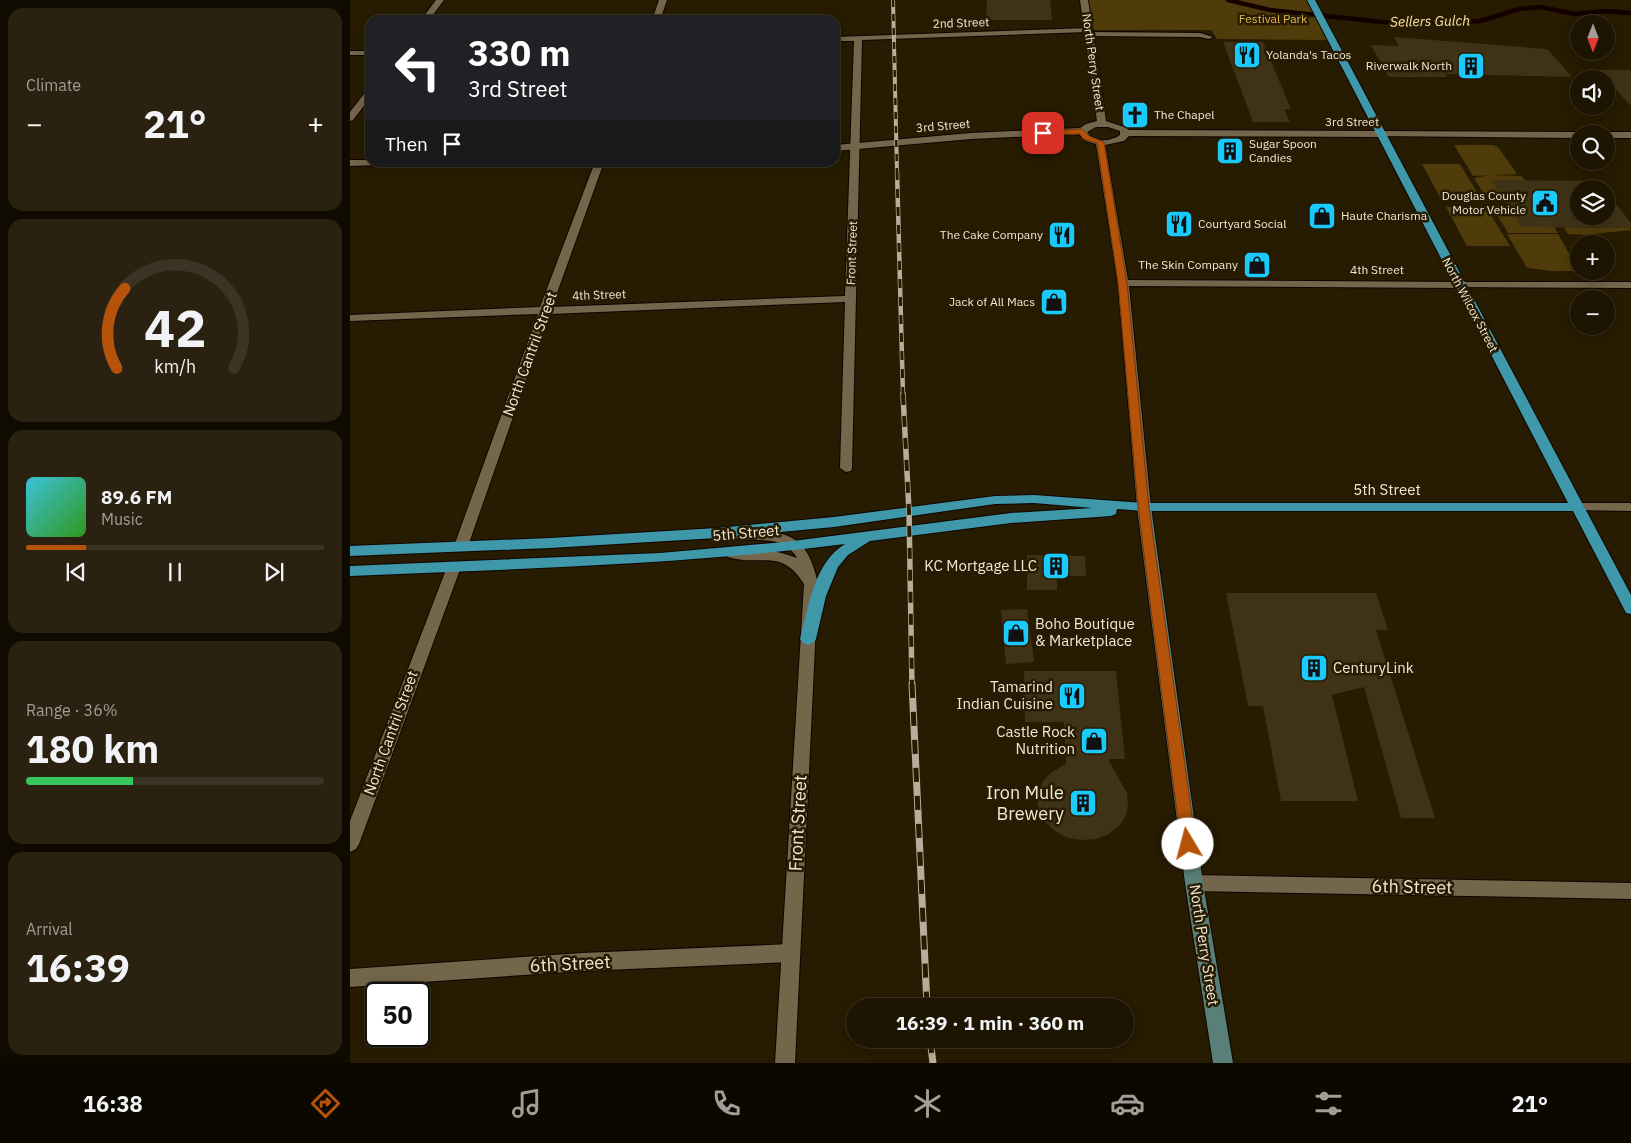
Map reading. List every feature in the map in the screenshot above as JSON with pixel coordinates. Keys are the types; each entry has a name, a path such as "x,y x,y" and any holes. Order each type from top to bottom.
{"main road":[{"name":"North Wilcox Street","path":"1312,2 1631,609"},
{"name":"5th Street","path":"350,550 717,533 834,522 995,500 1034,499 1144,507 1577,506"},
{"name":"5th Street","path":"350,571 660,558 797,545 1011,518 1144,507"},
{"name":"North Perry Street","path":"1144,507 1194,883 1223,1063"},
{"path":"808,639 826,578 832,565 846,550 870,536"}],"street":[{"path":"429,15 440,0"},
{"path":"658,15 663,0"},
{"name":"North Perry Street","path":"1084,0 1102,124"},
{"name":"2nd Street","path":"840,39 1089,32 1200,35 1209,38"},
{"name":"Front Street","path":"846,468 858,38"},
{"path":"350,54 365,53"},
{"path":"350,118 365,98"},
{"path":"1082,131 1086,138 1100,142 1117,141 1125,136 1120,127 1102,124"},
{"name":"3rd Street","path":"840,148 971,136 1082,131 1089,126 1102,124"},
{"name":"3rd Street","path":"1125,133 1570,135"},
{"path":"1615,135 1631,135"},
{"name":"North Perry Street","path":"1100,142 1123,283 1144,507"},
{"path":"350,163 365,162"},
{"name":"North Cantril Street","path":"461,546 598,167"},
{"name":"4th Street","path":"1123,283 1631,285"},
{"name":"4th Street","path":"350,318 850,298"},
{"name":"5th Street","path":"1577,506 1631,507"},
{"path":"717,533 771,536 797,545"},
{"name":"Front Street","path":"785,1063 811,584 807,561 797,545"},
{"path":"694,554 768,556 788,561 801,568 811,584"},
{"name":"North Cantril Street","path":"350,844 454,567"},
{"name":"6th Street","path":"1194,883 1631,891"},
{"name":"6th Street","path":"350,978 582,962 790,953"}],"green space":[{"name":"Festival Park","path":"1085,0 1310,0 1331,40 1217,39 1211,30 1089,30"},
{"path":"1454,145 1493,145 1498,147 1517,174 1473,176"},
{"path":"1422,164 1460,164 1481,199 1441,199"},
{"path":"1490,175 1521,176 1525,180 1492,180 1502,196 1498,196 1499,199 1487,199 1474,178"},
{"path":"1446,207 1486,207 1510,246 1467,246"},
{"path":"1492,207 1503,207 1506,210 1511,210 1522,227 1554,227 1558,233 1508,233"},
{"path":"1564,227 1630,228 1631,230 1585,235 1568,234"},
{"path":"1507,234 1558,234 1570,255 1570,271 1527,268"}],"building":[{"path":"987,0 1050,0 1052,20 986,20"},
{"name":"Riverwalk North","path":"1394,37 1547,49 1570,77 1445,74 1447,77 1389,77 1371,45 1399,46"},
{"path":"1223,42 1263,42 1291,109 1284,109 1290,122 1253,122"},
{"path":"1615,70 1631,70 1631,106 1615,89"},
{"name":"Douglas County Motor Vehicle","path":"1492,180 1570,181 1570,225 1615,225 1615,203 1631,223 1631,228 1522,227"},
{"name":"KC Mortgage LLC","path":"1027,555 1085,556 1086,576 1057,576 1057,590 1027,590"},
{"name":"CenturyLink","path":"1226,593 1376,593 1388,630 1376,630 1435,818 1401,818 1364,687 1332,695 1358,801 1281,801 1263,706 1248,706"},
{"name":"Boho Boutique & Marketplace","path":"1027,609 1034,662 1006,664 1001,610"},
{"path":"1024,671 1116,671 1125,759 1108,759 1127,793 1128,805 1126,816 1119,826 1109,834 1096,839 1068,838 1055,831 1045,822 1039,811 1037,801 1039,790 1044,780 1052,772 1066,764 1064,722 1025,722"}],"waterway":[{"name":"Sellers Gulch","path":"1228,0 1270,10 1382,22 1445,23 1480,21 1519,9 1540,7 1575,14 1605,11 1631,13"}],"railway":[{"path":"893,0 897,172"},
{"path":"897,171 903,395"},
{"path":"903,394 909,511 912,686"},
{"path":"912,684 927,998"},
{"path":"931,1048 933,1063"}],"place":[{"name":"Yolanda's Tacos","path":"1247,55"},
{"name":"Riverwalk North","path":"1471,66"},
{"name":"The Chapel","path":"1135,115"},
{"name":"Sugar Spoon Candies","path":"1230,151"},
{"name":"Douglas County Motor Vehicle","path":"1545,203"},
{"name":"Haute Charisma","path":"1322,216"},
{"name":"Courtyard Social","path":"1179,224"},
{"name":"The Cake Company","path":"1062,235"},
{"name":"The Skin Company","path":"1257,265"},
{"name":"Jack of All Macs","path":"1054,302"},
{"name":"KC Mortgage LLC","path":"1056,566"},
{"name":"Boho Boutique & Marketplace","path":"1016,633"},
{"name":"CenturyLink","path":"1314,668"},
{"name":"Tamarind Indian Cuisine","path":"1072,696"},
{"name":"Castle Rock Nutrition","path":"1094,741"},
{"name":"Iron Mule Brewery","path":"1083,803"}],"route":[{"path":"1043,133 1082,131 1086,138 1100,142 1123,283 1144,507 1188,844"}]}
